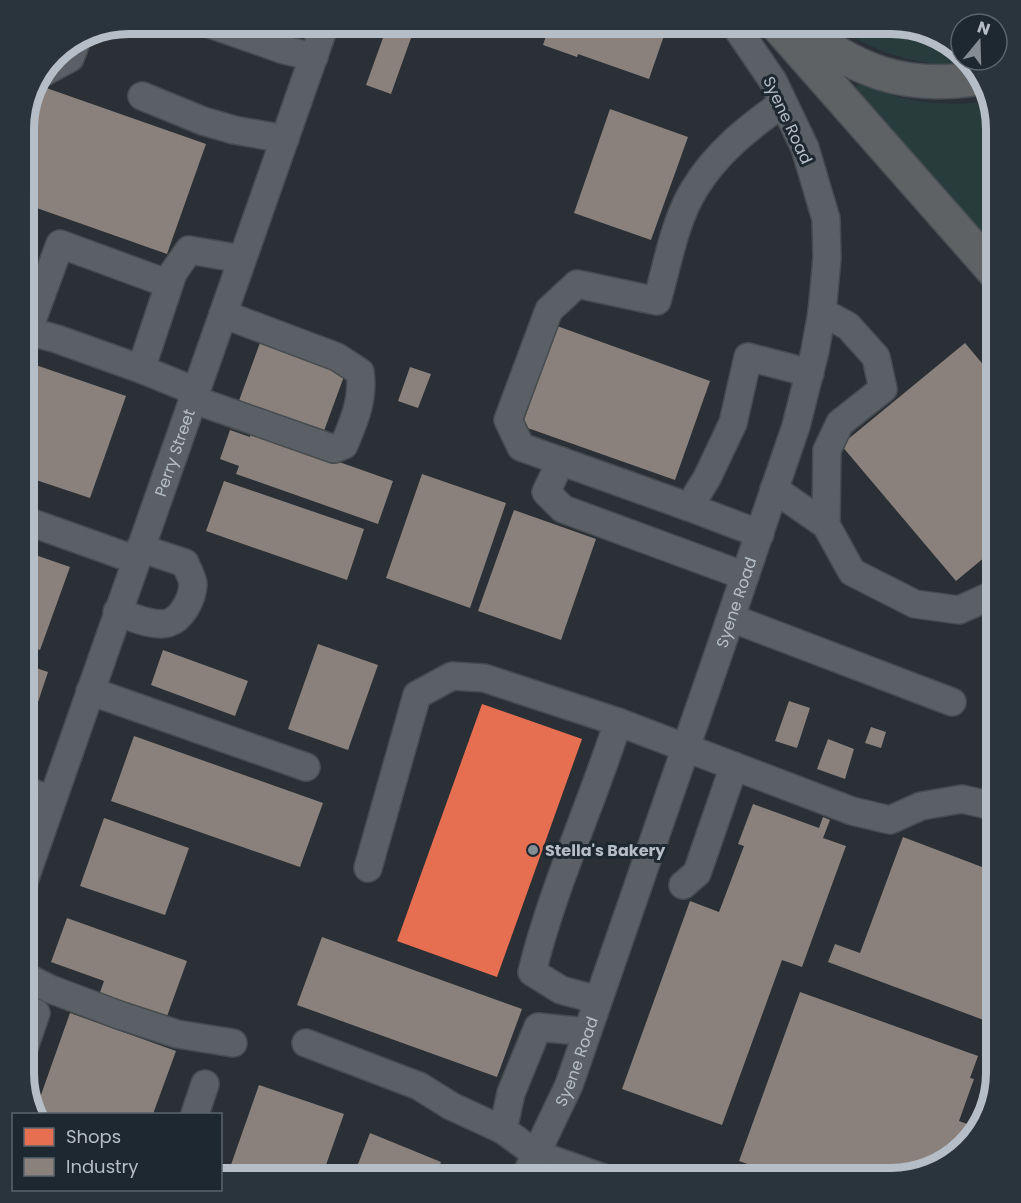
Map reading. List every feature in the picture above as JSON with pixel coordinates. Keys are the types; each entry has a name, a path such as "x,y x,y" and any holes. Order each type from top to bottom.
{"highway":[{"path":"786,35 986,262"},
{"path":"809,35 871,71 911,81 954,82 972,79"}],"street":[{"path":"239,34 284,50 314,57"},
{"name":"Perry Street","path":"34,851 322,34"},
{"name":"Syene Road","path":"529,1168 569,1085 731,618 796,426 810,373 822,312 827,258 826,219 805,148 772,81 741,35"},
{"path":"142,96 203,121 285,140"},
{"path":"759,534 521,447 508,420 549,310 577,284 657,301 675,234 694,189 746,129 783,103"},
{"path":"35,308 60,244 169,284"},
{"path":"141,369 173,273 189,250 242,259"},
{"path":"822,312 848,326 876,357 883,389 840,423 827,450 826,525"},
{"path":"35,333 141,369 194,395 334,449 344,445 358,412 362,388 360,372 337,357 223,314"},
{"path":"689,507 707,477 733,423 748,357 810,373"},
{"path":"561,461 546,492 563,509 745,576"},
{"path":"774,489 826,525 852,572 915,604 959,609 986,598"},
{"path":"35,523 138,554 185,563 193,584 189,603 177,618 167,624 148,622 117,612"},
{"path":"731,618 952,702"},
{"path":"368,868 417,696 452,676 484,678 618,722 852,811 890,820 921,806 962,799 986,804"},
{"path":"90,691 306,767"},
{"path":"598,1000 561,990 532,972 543,929 600,778 618,722"},
{"path":"643,873 681,892 697,873 734,766"},
{"path":"34,794 52,800"},
{"path":"34,980 80,1000 167,1031 233,1043"},
{"path":"503,1130 511,1093 538,1027 587,1032"},
{"path":"306,1043 419,1086 451,1106 503,1130 536,1154 575,1168"},
{"path":"195,1113 205,1084"}],"green space":[{"path":"850,35 898,35 916,38 939,47 949,54 949,65 901,57 873,47"},
{"path":"860,84 891,95 922,102 954,104 982,102 986,130 986,246 850,90"}],"building: Shops":[{"path":"482,704 582,739 497,977 397,941"}],"building: Industry":[{"path":"384,34 412,34 391,94 366,85"},
{"path":"546,35 664,35 649,79 578,54 577,57 543,45"},
{"path":"45,88 206,144 167,254 35,207 36,111"},
{"path":"610,109 688,137 651,240 574,213"},
{"path":"557,326 710,381 675,480 522,426"},
{"path":"261,340 346,371 321,439 236,409"},
{"path":"965,343 986,368 986,556 956,581 841,445"},
{"path":"35,365 126,396 90,498 35,480"},
{"path":"410,367 431,374 418,408 398,401"},
{"path":"230,430 250,437 251,431 393,481 378,524 236,474 239,466 220,459"},
{"path":"422,474 506,503 470,608 386,578"},
{"path":"224,481 364,529 347,580 206,531"},
{"path":"514,510 596,539 561,640 478,611"},
{"path":"35,555 70,567 40,650 34,648"},
{"path":"318,644 378,665 348,750 288,729"},
{"path":"163,650 248,681 235,716 151,685"},
{"path":"34,667 48,672 34,713"},
{"path":"789,701 810,708 797,748 775,741"},
{"path":"871,727 886,732 881,748 865,743"},
{"path":"134,736 323,803 300,867 111,801"},
{"path":"828,739 854,749 845,779 817,769"},
{"path":"753,804 819,828 823,817 830,820 823,838 846,846 802,967 782,960 722,1125 622,1089 690,901 719,912 744,846 738,844"},
{"path":"104,818 189,848 165,915 80,886"},
{"path":"903,837 982,867 986,857 986,1021 828,962 835,944 860,953"},
{"path":"67,918 187,961 166,1019 99,995 104,981 51,962"},
{"path":"322,937 522,1009 497,1077 297,1005"},
{"path":"800,992 978,1056 970,1078 974,1079 959,1121 970,1125 969,1127 963,1136 939,1156 910,1167 891,1168 759,1168 739,1161"},
{"path":"70,1013 176,1051 153,1113 44,1113 39,1101"},
{"path":"259,1085 344,1114 325,1168 230,1168"},
{"path":"370,1133 441,1162 439,1168 356,1168"}],"place":[{"name":"Stella's Bakery","path":"533,850"}]}
